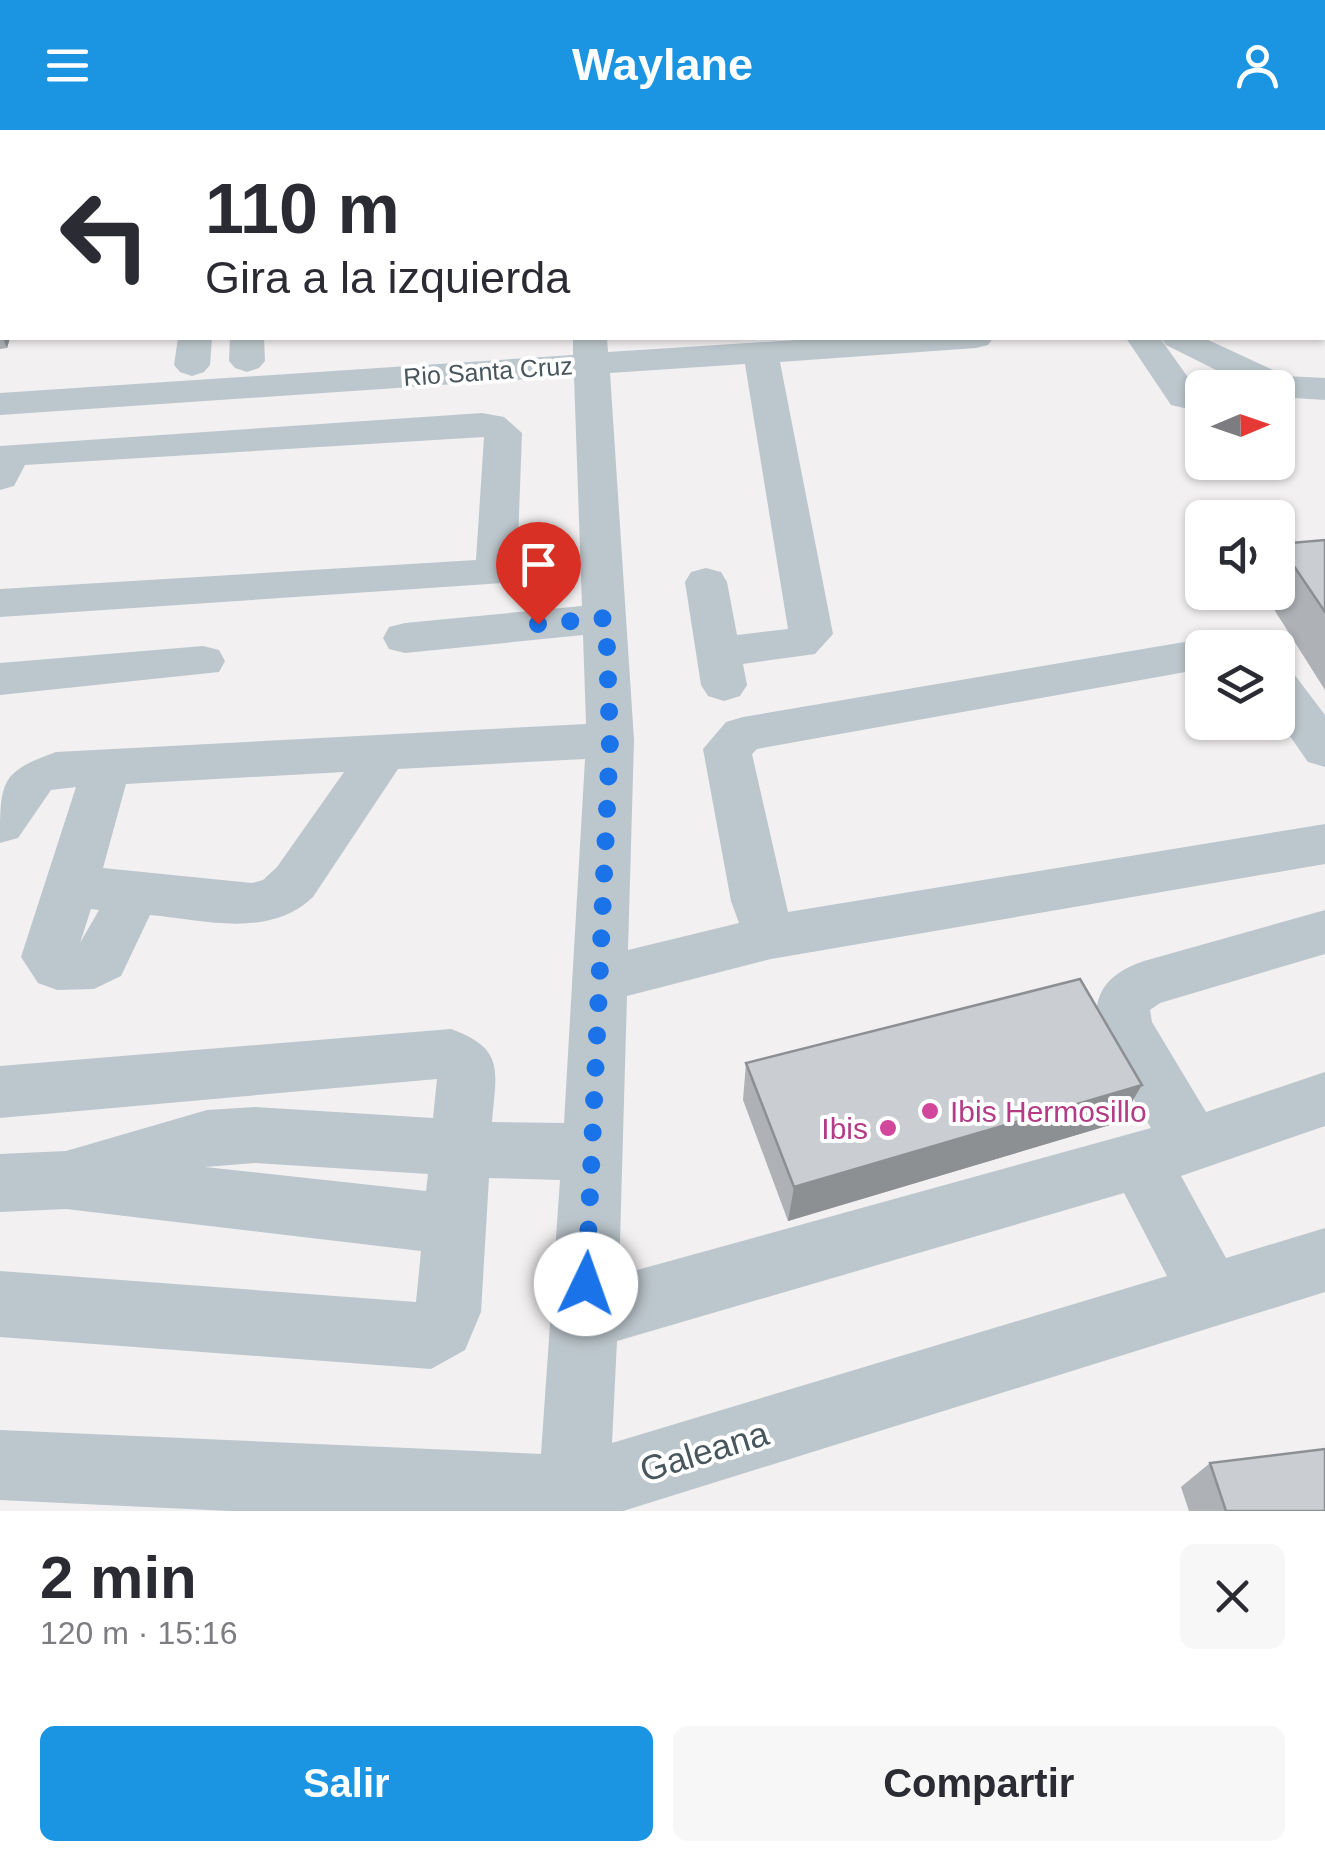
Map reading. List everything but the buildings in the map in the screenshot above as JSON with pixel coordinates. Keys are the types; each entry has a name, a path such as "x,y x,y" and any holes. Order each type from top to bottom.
{"street":[{"name":"Rio Santa Cruz","path":"0,404 591,348 636,340"},
{"name":"Rio Santa Cruz","path":"0,378 193,351 395,344 761,354 949,340"},
{"path":"1144,340 1184,397"},
{"path":"1182,340 1268,383 1325,389"},
{"path":"572,1501 585,1317 610,740 591,348"},
{"path":"706,582 720,669 798,643 811,634 761,354"},
{"path":"0,603 488,574 496,568 503,434 482,424 3,463"},
{"path":"404,638 606,618"},
{"path":"771,937 757,902 726,748 733,740 760,729 1185,657"},
{"path":"0,679 203,661"},
{"path":"1295,708 1325,750"},
{"path":"0,824 34,777 56,770 610,740"},
{"path":"72,886 252,904 280,896 295,882 385,751"},
{"path":"106,767 48,957 57,967 94,966 102,960 134,892"},
{"path":"599,980 771,937 1325,844"},
{"path":"1211,1295 1120,1010 1125,995 1144,984 1325,932"},
{"path":"0,1092 439,1053 451,1054 467,1065 448,1312 442,1327 431,1336 0,1304"},
{"path":"585,1317 1166,1152 1325,1099"},
{"path":"66,1180 207,1138 255,1135 514,1152 593,1152"},
{"path":"0,1183 66,1180 454,1226"},
{"name":"Galeana","path":"0,1465 572,1501 1325,1260"}],"place":[{"name":"Ibis Hermosillo","path":"930,1111"},
{"name":"Ibis","path":"888,1128"}],"route":[{"path":"538,624 606,618 610,740 586,1284"}]}
